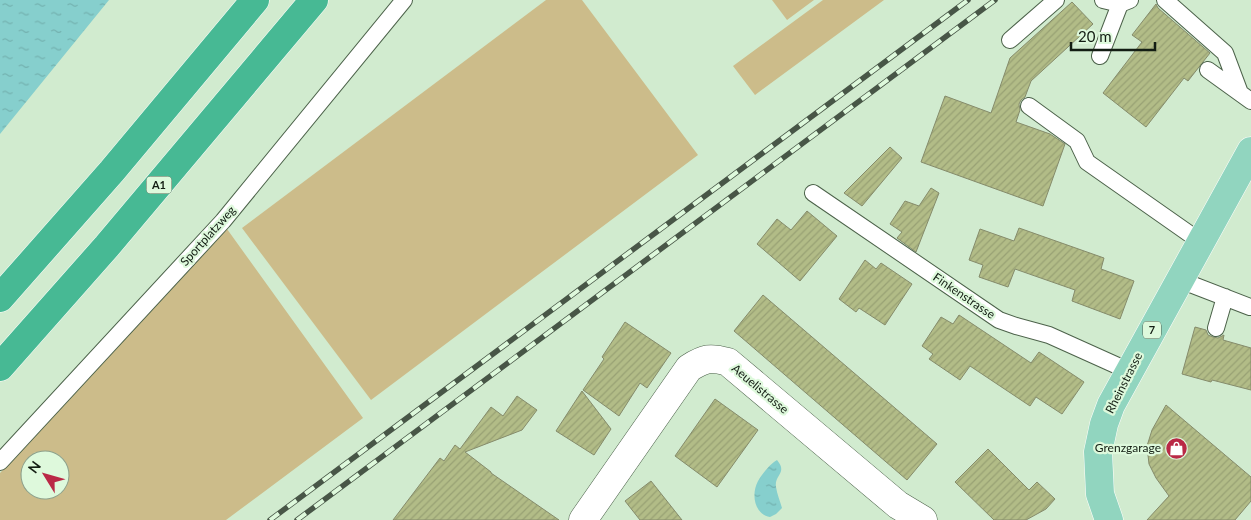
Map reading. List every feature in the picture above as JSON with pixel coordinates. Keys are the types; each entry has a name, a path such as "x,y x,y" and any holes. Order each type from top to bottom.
{"highway":[{"path":"0,298 112,171 255,0"},
{"name":"A1","path":"0,367 108,246 314,0"}],"main road":[{"name":"Rheinstrasse","path":"1109,520 1100,494 1098,452 1110,406 1251,151"}],"street":[{"name":"Aeuelistrasse","path":"583,520 689,368 700,361 714,358 728,362 898,505 923,520"}],"lane":[{"name":"Sportplatzweg","path":"0,462 223,221 404,0"},
{"path":"1010,40 1056,0"},
{"path":"1100,56 1125,2 1103,0"},
{"path":"1165,0 1225,53 1245,97"},
{"path":"1208,70 1245,97"},
{"path":"1029,106 1077,141 1086,162 1201,242"},
{"name":"Finkenstrasse","path":"813,193 1000,320 1049,335 1129,371"},
{"path":"1180,280 1250,307"},
{"path":"1216,328 1225,297"}],"shaded area":[{"path":"546,0 582,0 698,155 371,400 242,228"},
{"path":"772,0 814,0 787,20"},
{"path":"823,0 884,0 755,95 733,66"},
{"path":"227,229 363,418 226,520 0,520 0,473 20,452 20,500 70,500 70,450 21,450"}],"water":[{"path":"0,0 109,0 0,134"},
{"path":"777,460 781,471 776,487 782,508 770,517 760,512 757,508 755,492 762,475"}],"building":[{"path":"1072,2 1093,24 1031,81 1025,97 1019,104 1020,110 1016,122 1050,134 1065,144 1043,206 921,162 945,96 991,113 1010,58"},
{"path":"1156,4 1158,8 1210,53 1188,81 1184,78 1146,127 1103,93 1142,42 1132,35"},
{"path":"890,147 902,158 862,206 844,193"},
{"path":"931,188 939,193 916,252 897,238 902,232 890,224 905,201 919,206"},
{"path":"807,211 837,236 800,281 757,244 777,219 791,230"},
{"path":"1019,228 1104,258 1101,269 1134,281 1120,319 1072,301 1075,290 1015,269 1008,287 979,277 983,265 969,260 980,229 1014,241"},
{"path":"865,260 876,269 881,263 912,284 885,325 859,308 856,312 839,299"},
{"path":"763,295 937,444 907,480 734,331"},
{"path":"959,315 1031,363 1039,352 1084,382 1062,414 1036,397 1030,406 970,366 960,380 929,359 933,354 922,346 941,317 953,324"},
{"path":"625,322 671,353 647,388 640,383 619,416 583,390 604,359 602,357"},
{"path":"1195,327 1206,330 1208,335 1213,337 1218,338 1224,335 1223,340 1251,348 1251,390 1182,374"},
{"path":"582,391 611,429 594,455 556,431"},
{"path":"517,396 537,410 522,430 465,452 491,473 559,520 393,520 440,458 444,461 455,445 460,449 491,407 503,416"},
{"path":"715,399 758,430 717,487 675,456"},
{"path":"1166,405 1251,477 1251,501 1235,520 1147,520 1169,496 1149,464 1147,446 1152,430"},
{"path":"988,449 1029,490 1037,482 1055,499 1046,509 1026,520 994,520 955,482"},
{"path":"651,481 682,520 640,520 625,501"}],"railway":[{"path":"270,520 968,0"},
{"path":"297,520 995,0"}],"place":[{"name":"Grenzgarage","path":"1177,448"}]}
